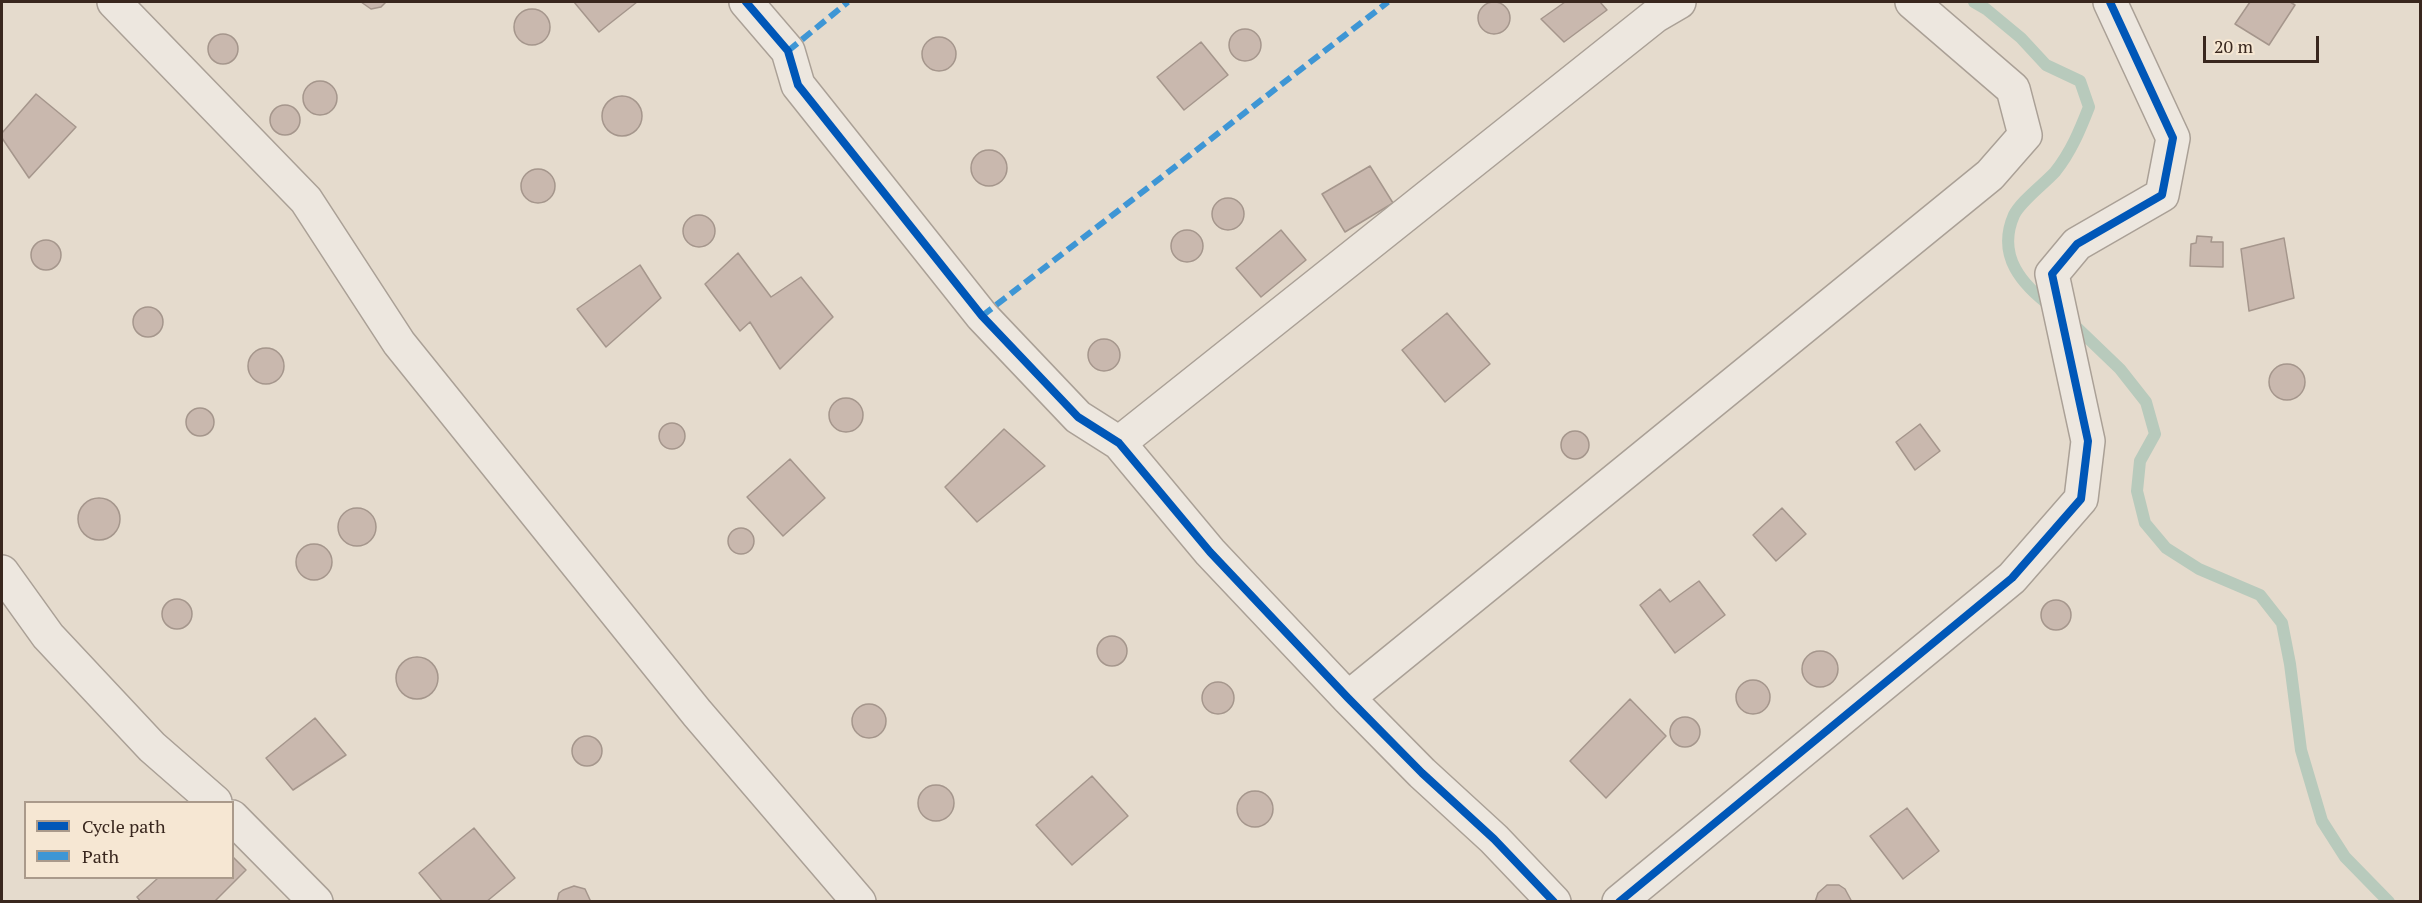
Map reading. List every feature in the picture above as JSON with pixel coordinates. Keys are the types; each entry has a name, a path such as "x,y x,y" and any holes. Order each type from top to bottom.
{"street":[{"path":"114,2 306,200 399,343 697,713 859,902"},
{"path":"746,2 788,51 798,85 982,316 1078,417 1119,443 1210,552 1348,698 1422,773 1494,839 1554,902"},
{"path":"1119,443 1655,16 1679,2"},
{"path":"1348,698 1990,175 2025,135 2013,89 1912,2"},
{"path":"1619,902 2012,578 2081,499 2088,441 2052,274 2077,244 2162,195 2173,138 2110,2"},
{"path":"2,572 48,636 152,747 214,801"},
{"path":"234,820 316,902"}],"building":[{"path":"361,2 386,2 381,7 371,9"},
{"path":"574,2 637,2 599,32"},
{"path":"1494,2 1505,7 1510,18 1505,29 1494,34 1483,29 1478,18 1483,7"},
{"path":"1565,2 1600,2 1607,10 1564,42 1541,19"},
{"path":"2250,2 2290,2 2295,5 2269,45 2235,24"},
{"path":"532,9 545,14 550,27 545,40 532,45 519,40 514,27 519,14"},
{"path":"1245,29 1256,34 1261,45 1256,56 1245,61 1234,56 1229,45 1234,34"},
{"path":"223,34 234,38 238,49 234,60 223,64 212,60 208,49 212,38"},
{"path":"939,37 951,42 956,54 951,66 939,71 927,66 922,54 927,42"},
{"path":"1201,42 1228,75 1184,110 1157,77"},
{"path":"320,81 332,86 337,98 332,110 320,115 308,110 303,98 308,86"},
{"path":"36,94 76,127 29,178 2,138 2,133"},
{"path":"622,96 630,97 636,102 641,108 641,124 636,130 630,135 622,136 614,135 608,130 603,124 602,116 603,108 608,102 614,97"},
{"path":"285,105 296,109 300,120 296,131 285,135 274,131 270,120 274,109"},
{"path":"989,150 1002,155 1007,168 1002,181 989,186 976,181 971,168 976,155"},
{"path":"1370,166 1393,203 1345,232 1322,194"},
{"path":"538,169 550,174 555,186 550,198 538,203 526,198 521,186 526,174"},
{"path":"1228,198 1239,203 1244,214 1239,225 1228,230 1217,225 1212,214 1217,203"},
{"path":"699,215 710,220 715,231 710,242 699,247 688,242 683,231 688,220"},
{"path":"1187,230 1198,235 1203,246 1198,257 1187,262 1176,257 1171,246 1176,235"},
{"path":"1281,230 1306,260 1261,297 1236,268"},
{"path":"2197,236 2212,237 2211,242 2223,242 2223,267 2190,266 2191,244 2196,243"},
{"path":"2284,238 2294,298 2249,311 2241,249"},
{"path":"46,240 57,244 61,255 57,266 46,270 35,266 31,255 35,244"},
{"path":"738,253 771,297 801,277 833,317 780,369 750,322 740,331 705,284"},
{"path":"640,265 661,298 606,347 577,309"},
{"path":"148,307 159,311 163,322 159,333 148,337 137,333 133,322 137,311"},
{"path":"1447,313 1490,364 1445,402 1402,350"},
{"path":"1104,339 1115,344 1120,355 1115,366 1104,371 1093,366 1088,355 1093,344"},
{"path":"266,348 279,353 284,366 279,379 266,384 253,379 248,366 253,353"},
{"path":"2287,364 2300,369 2305,382 2300,395 2287,400 2274,395 2269,382 2274,369"},
{"path":"846,398 858,403 863,415 858,427 846,432 834,427 829,415 834,403"},
{"path":"200,408 210,412 214,422 210,432 200,436 190,432 186,422 190,412"},
{"path":"672,423 681,427 685,436 681,445 672,449 663,445 659,436 663,427"},
{"path":"1920,424 1940,451 1915,470 1896,442"},
{"path":"1004,429 1045,466 977,522 945,487"},
{"path":"1575,431 1585,435 1589,445 1585,455 1575,459 1565,455 1561,445 1565,435"},
{"path":"790,459 825,498 783,536 747,497"},
{"path":"99,498 114,504 120,519 114,534 99,540 84,534 78,519 84,504"},
{"path":"357,508 370,514 376,527 370,540 357,546 344,540 338,527 344,514"},
{"path":"1782,508 1806,534 1776,561 1753,535"},
{"path":"741,528 750,532 754,541 750,550 741,554 732,550 728,541 732,532"},
{"path":"314,544 327,549 332,562 327,575 314,580 301,575 296,562 301,549"},
{"path":"1699,581 1725,615 1675,653 1640,605 1660,589 1670,602"},
{"path":"177,599 188,603 192,614 188,625 177,629 166,625 162,614 166,603"},
{"path":"2056,600 2067,604 2071,615 2067,626 2056,630 2045,626 2041,615 2045,604"},
{"path":"1112,636 1123,640 1127,651 1123,662 1112,666 1101,662 1097,651 1101,640"},
{"path":"1820,651 1832,657 1838,669 1832,681 1820,687 1808,681 1802,669 1808,657"},
{"path":"417,657 432,663 438,678 432,693 417,699 402,693 396,678 402,663"},
{"path":"1753,680 1765,685 1770,697 1765,709 1753,714 1741,709 1736,697 1741,685"},
{"path":"1218,682 1230,686 1234,698 1230,710 1218,714 1206,710 1202,698 1206,686"},
{"path":"1630,699 1666,736 1606,798 1570,761"},
{"path":"869,704 881,709 886,721 881,733 869,738 857,733 852,721 857,709"},
{"path":"1685,717 1691,718 1699,726 1699,738 1691,746 1685,747 1679,746 1671,738 1670,732 1671,726 1679,718"},
{"path":"315,718 346,755 293,790 266,758"},
{"path":"587,736 598,740 602,751 598,762 587,766 576,762 572,751 576,740"},
{"path":"1092,776 1128,816 1072,865 1036,825"},
{"path":"936,785 949,790 954,803 949,816 936,821 923,816 918,803 923,790"},
{"path":"1255,791 1268,796 1273,809 1268,822 1255,827 1242,822 1237,809 1242,796"},
{"path":"1907,808 1939,851 1903,879 1870,836"},
{"path":"474,828 515,878 486,902 443,902 419,873"},
{"path":"234,858 246,870 214,902 141,902 137,897 157,879 234,879"},
{"path":"1827,885 1839,885 1845,889 1852,902 1815,902 1818,893"},
{"path":"574,886 585,889 591,902 557,902 559,893"}],"waterway":[{"path":"1974,2 2021,38 2046,65 2080,81 2089,107 2066,157 2055,172 2017,210 2009,230 2008,244 2015,268 2031,290 2053,308"},
{"path":"2069,320 2120,369 2146,402 2155,434 2140,461 2137,491 2145,523 2166,548 2199,569 2260,595 2282,623 2290,664 2301,750 2322,821 2345,857 2389,902"}],"marked path":[{"path":"788,51 848,2"},
{"path":"982,316 1388,2"}],"cycle path":[{"path":"746,2 788,51 798,85 982,316 1078,417 1119,443 1210,552 1348,698 1422,773 1494,839 1554,902"},
{"path":"1619,902 2012,578 2081,499 2088,441 2052,274 2077,244 2162,195 2173,138 2110,2"}]}
